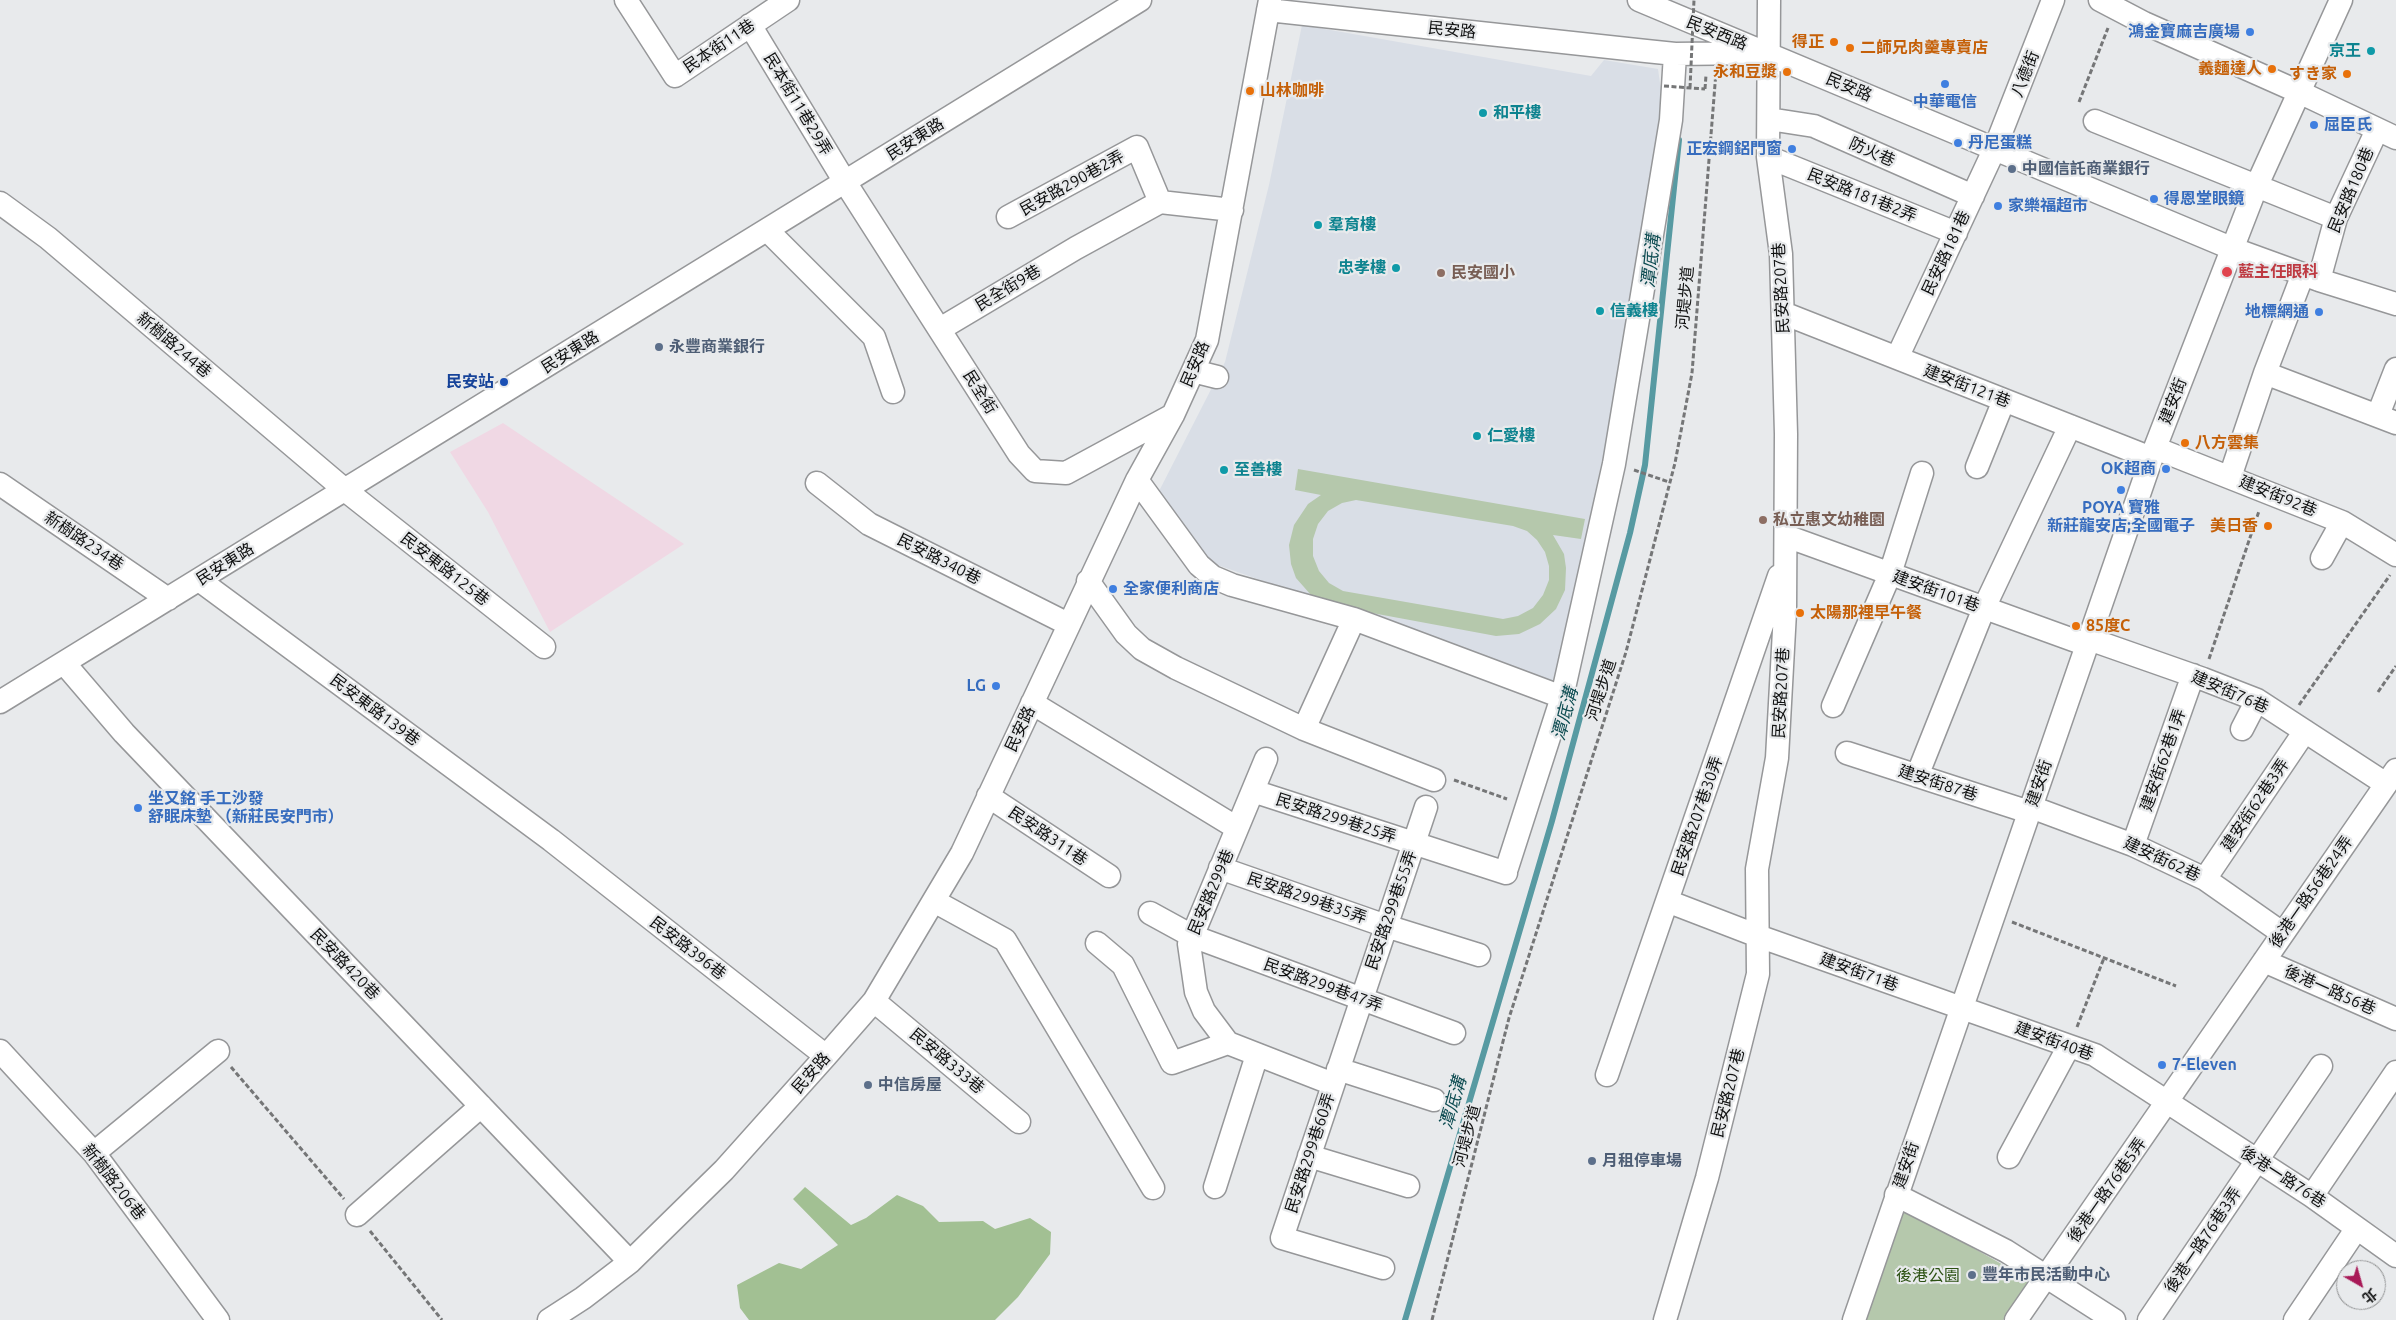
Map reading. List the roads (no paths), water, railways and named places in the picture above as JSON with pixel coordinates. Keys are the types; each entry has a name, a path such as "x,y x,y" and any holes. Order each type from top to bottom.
{"street":[{"name":"民本街11巷","path":"626,0 675,76 788,0"},
{"name":"民安東路","path":"0,702 1140,0"},
{"name":"民安西路","path":"1639,0 1768,53"},
{"name":"民安路207巷","path":"1665,1320 1707,1178 1758,974 1757,869 1777,758 1786,612 1786,434 1780,254 1768,157 1769,0"},
{"name":"八德街","path":"1995,148 2053,0"},
{"name":"建安街","path":"1854,1320 1960,1008 2153,453 2257,185 2341,0"},
{"path":"2108,4 2144,23 2299,92 2387,134"},
{"name":"民安路","path":"550,1320 583,1298 630,1262 724,1170 826,1056 874,1000 962,853 1088,582 1137,480 1173,415 1207,340 1269,5 1675,54 1768,53 2231,248 2311,277 2396,304"},
{"name":"民本街11巷29弄","path":"750,25 846,182"},
{"path":"1137,480 1199,565 1213,577 1232,585 1354,619 1562,697 1614,464 1671,120 1675,54"},
{"name":"防火巷","path":"1769,119 1814,126 1973,196"},
{"path":"2095,121 2336,218"},
{"name":"民安路180巷","path":"2230,477 2265,373 2311,277 2336,218 2387,134"},
{"name":"民安路290巷2弄","path":"1008,217 1137,147 1160,202"},
{"name":"民安路181巷","path":"1897,358 1995,148"},
{"name":"民安路181巷2弄","path":"1768,157 1956,233"},
{"name":"民全街","path":"846,182 1019,454 1035,471 1066,472 1173,415"},
{"path":"1160,202 1232,210"},
{"name":"民全街9巷","path":"940,329 1076,248 1160,202"},
{"name":"新樹路244巷","path":"0,203 48,238 345,490"},
{"path":"768,230 874,337 893,392"},
{"name":"建安街121巷","path":"1783,314 2070,426 2153,453"},
{"path":"2265,373 2387,419 2396,369"},
{"path":"1193,371 1218,377"},
{"path":"1977,468 2004,400"},
{"path":"1917,776 1984,608 2070,426"},
{"name":"建安街92巷","path":"2153,453 2230,477 2342,522 2393,565"},
{"path":"1834,706 1890,574 1922,474"},
{"name":"民安路340巷","path":"817,483 869,524 1068,624"},
{"name":"新樹路234巷","path":"0,484 168,599"},
{"name":"民安東路125巷","path":"345,490 544,647"},
{"path":"2322,558 2342,522"},
{"name":"建安街101巷","path":"1786,546 1890,574 1984,608 2088,642"},
{"name":"民安路207巷30弄","path":"1607,1075 1786,546"},
{"name":"民安東路139巷","path":"199,580 551,840"},
{"path":"1088,582 1126,634 1142,649 1176,668 1304,729 1434,780"},
{"path":"1304,729 1354,619"},
{"name":"建安街76巷","path":"2088,642 2198,677 2256,700 2391,777"},
{"name":"民安路420巷","path":"64,663 124,733 630,1262"},
{"name":"建安街62巷1弄","path":"2133,845 2198,677"},
{"name":"民安路299巷25弄","path":"1253,791 1506,871 1562,697"},
{"path":"2242,729 2256,700"},
{"name":"民安路299巷","path":"1032,703 1237,828"},
{"name":"建安街62巷3弄","path":"2205,879 2297,725"},
{"name":"建安街87巷","path":"1847,753 1917,776 2030,809"},
{"name":"民安路299巷","path":"1228,1043 1204,1010 1196,992 1189,944 1266,759"},
{"name":"後港一路56巷24弄","path":"2168,1103 2282,933 2391,777"},
{"name":"民安路311巷","path":"988,796 1109,876"},
{"name":"民安路299巷55弄","path":"1335,1076 1426,807"},
{"name":"建安街62巷","path":"2030,809 2133,845 2205,879 2282,933"},
{"name":"民安路396巷","path":"551,840 826,1056"},
{"name":"民安路299巷35弄","path":"1220,868 1386,926 1479,955"},
{"path":"934,900 1005,940 1152,1188"},
{"name":"建安街71巷","path":"1667,900 1758,936 1960,1008"},
{"name":"民安路299巷47弄","path":"1150,913 1192,936 1454,1033"},
{"path":"1097,943 1123,965 1172,1064 1228,1043 1257,1054 1335,1076 1434,1100"},
{"name":"後港一路56巷","path":"2264,961 2396,1019"},
{"name":"民安路333巷","path":"874,1000 1019,1122"},
{"name":"建安街40巷","path":"1960,1008 2095,1055 2168,1103"},
{"path":"2009,1157 2069,1046"},
{"name":"新樹路206巷","path":"0,1051 94,1153 218,1320"},
{"path":"94,1153 218,1051"},
{"path":"1215,1187 1257,1054"},
{"name":"後港一路76巷3弄","path":"2149,1320 2321,1066"},
{"path":"2312,1196 2396,1072"},
{"name":"民安路299巷60弄","path":"1335,1076 1282,1238 1383,1268"},
{"name":"後港一路76巷","path":"2168,1103 2312,1196 2396,1256"},
{"name":"後港一路76巷5弄","path":"2016,1320 2168,1103"},
{"path":"357,1214 481,1106"},
{"path":"1309,1156 1408,1186"},
{"path":"1896,1195 2006,1251 2114,1320"},
{"path":"2295,1320 2357,1228"}],"waterway":[{"name":"潭底溝","path":"1405,1320 1552,821 1630,533 1645,465 1679,140"}],"place":[{"name":"鴻金寶麻吉廣場","path":"2250,32"},
{"name":"得正","path":"1834,42"},
{"name":"二師兄肉羹專賣店","path":"1850,48"},
{"name":"京王","path":"2371,51"},
{"name":"義麵達人","path":"2272,69"},
{"name":"永和豆漿","path":"1787,72"},
{"name":"すき家","path":"2347,74"},
{"name":"中華電信","path":"1945,84"},
{"name":"山林咖啡","path":"1250,91"},
{"name":"和平樓","path":"1483,113"},
{"name":"屈臣氏","path":"2314,125"},
{"name":"丹尼蛋糕","path":"1958,143"},
{"name":"正宏鋼鋁門窗","path":"1792,149"},
{"name":"中國信託商業銀行","path":"2012,169"},
{"name":"得恩堂眼鏡","path":"2154,199"},
{"name":"家樂福超市","path":"1998,206"},
{"name":"羣育樓","path":"1318,225"},
{"name":"忠孝樓","path":"1396,268"},
{"name":"藍主任眼科","path":"2227,272"},
{"name":"民安國小","path":"1441,273"},
{"name":"信義樓","path":"1600,311"},
{"name":"地標網通","path":"2319,312"},
{"name":"永豐商業銀行","path":"659,347"},
{"name":"民安站","path":"504,382"},
{"name":"仁愛樓","path":"1477,436"},
{"name":"八方雲集","path":"2185,443"},
{"name":"OK超商","path":"2166,469"},
{"name":"至善樓","path":"1224,470"},
{"name":"POYA 寶雅 新莊龍安店;全國電子","path":"2121,490"},
{"name":"私立惠文幼稚園","path":"1763,520"},
{"name":"美日香","path":"2268,526"},
{"name":"全家便利商店","path":"1113,589"},
{"name":"太陽那裡早午餐","path":"1800,613"},
{"name":"85度C","path":"2076,626"},
{"name":"LG","path":"996,686"},
{"name":"坐又銘 手工沙發 舒眠床墊 （新莊民安門市）","path":"138,808"},
{"name":"7-Eleven","path":"2162,1065"},
{"name":"中信房屋","path":"868,1085"},
{"name":"月租停車場","path":"1592,1161"},
{"name":"豐年市民活動中心","path":"1972,1275"}],"park label":[{"name":"後港公園","path":"1928,1276"}]}
